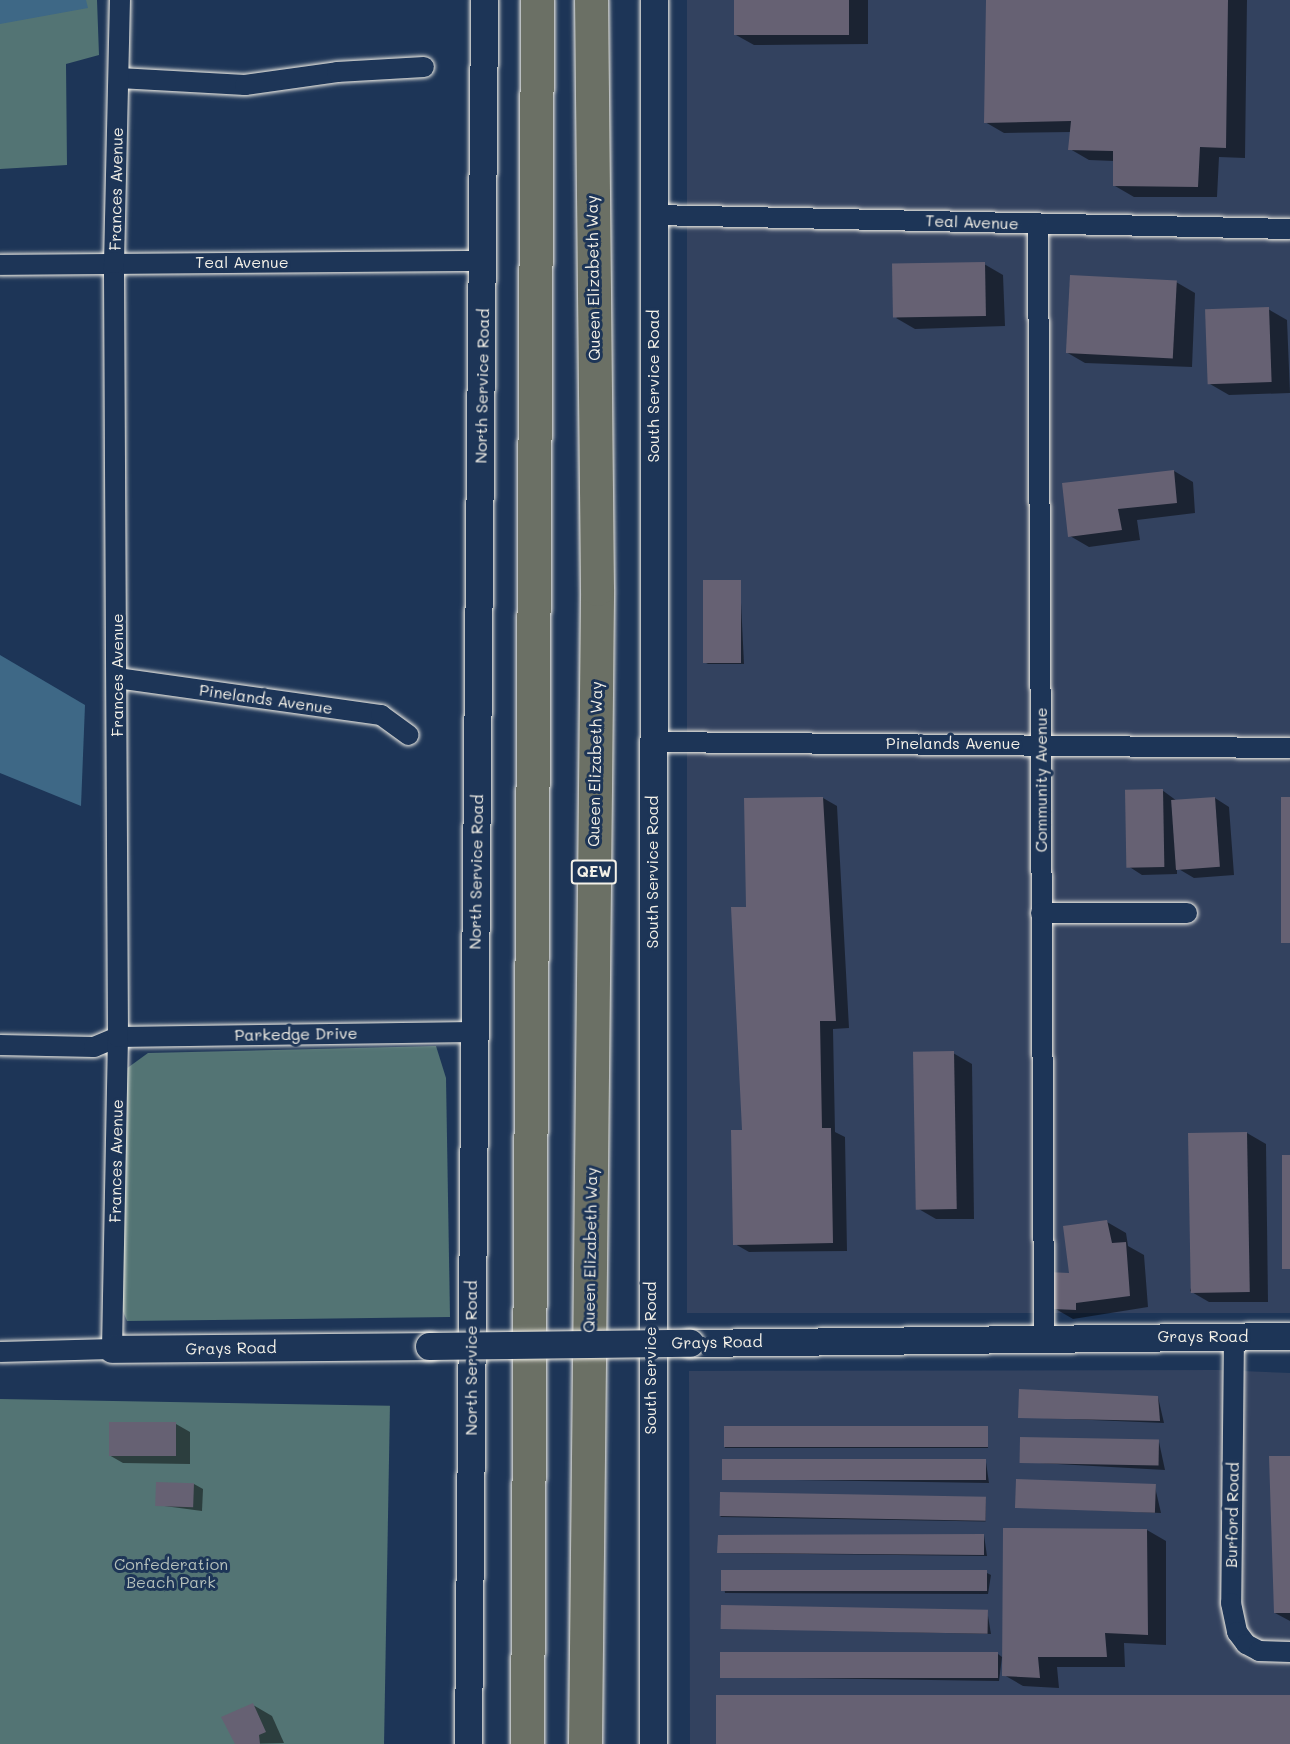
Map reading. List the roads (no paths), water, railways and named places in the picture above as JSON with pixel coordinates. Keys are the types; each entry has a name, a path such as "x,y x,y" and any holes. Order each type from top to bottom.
{"highway":[{"path":"527,1744 537,0"},
{"name":"Queen Elizabeth Way","path":"585,1744 597,589 591,0"}],"street":[{"name":"Frances Avenue","path":"112,1349 118,1036 114,263 120,0"},
{"name":"North Service Road","path":"468,1744 473,1032 484,261 484,0"},
{"name":"South Service Road","path":"653,1744 654,0"},
{"path":"119,78 245,85 336,72 424,67"},
{"name":"Teal Avenue","path":"654,215 1290,229"},
{"name":"Community Avenue","path":"1038,224 1044,1335"},
{"name":"Teal Avenue","path":"0,265 484,261"},
{"name":"Pinelands Avenue","path":"117,678 381,715 409,735"},
{"name":"Pinelands Avenue","path":"652,742 1290,748"},
{"path":"1041,913 1187,912"},
{"name":"Parkedge Drive","path":"118,1036 473,1032"},
{"path":"0,1045 94,1047 118,1036"},
{"name":"Grays Road","path":"0,1352 690,1343 1044,1335 1290,1336"},
{"name":"Burford Road","path":"1234,1336 1231,1603 1237,1632 1246,1644 1259,1651 1290,1652"}],"park label":[{"name":"Confederation Beach Park","path":"171,1573"}]}
